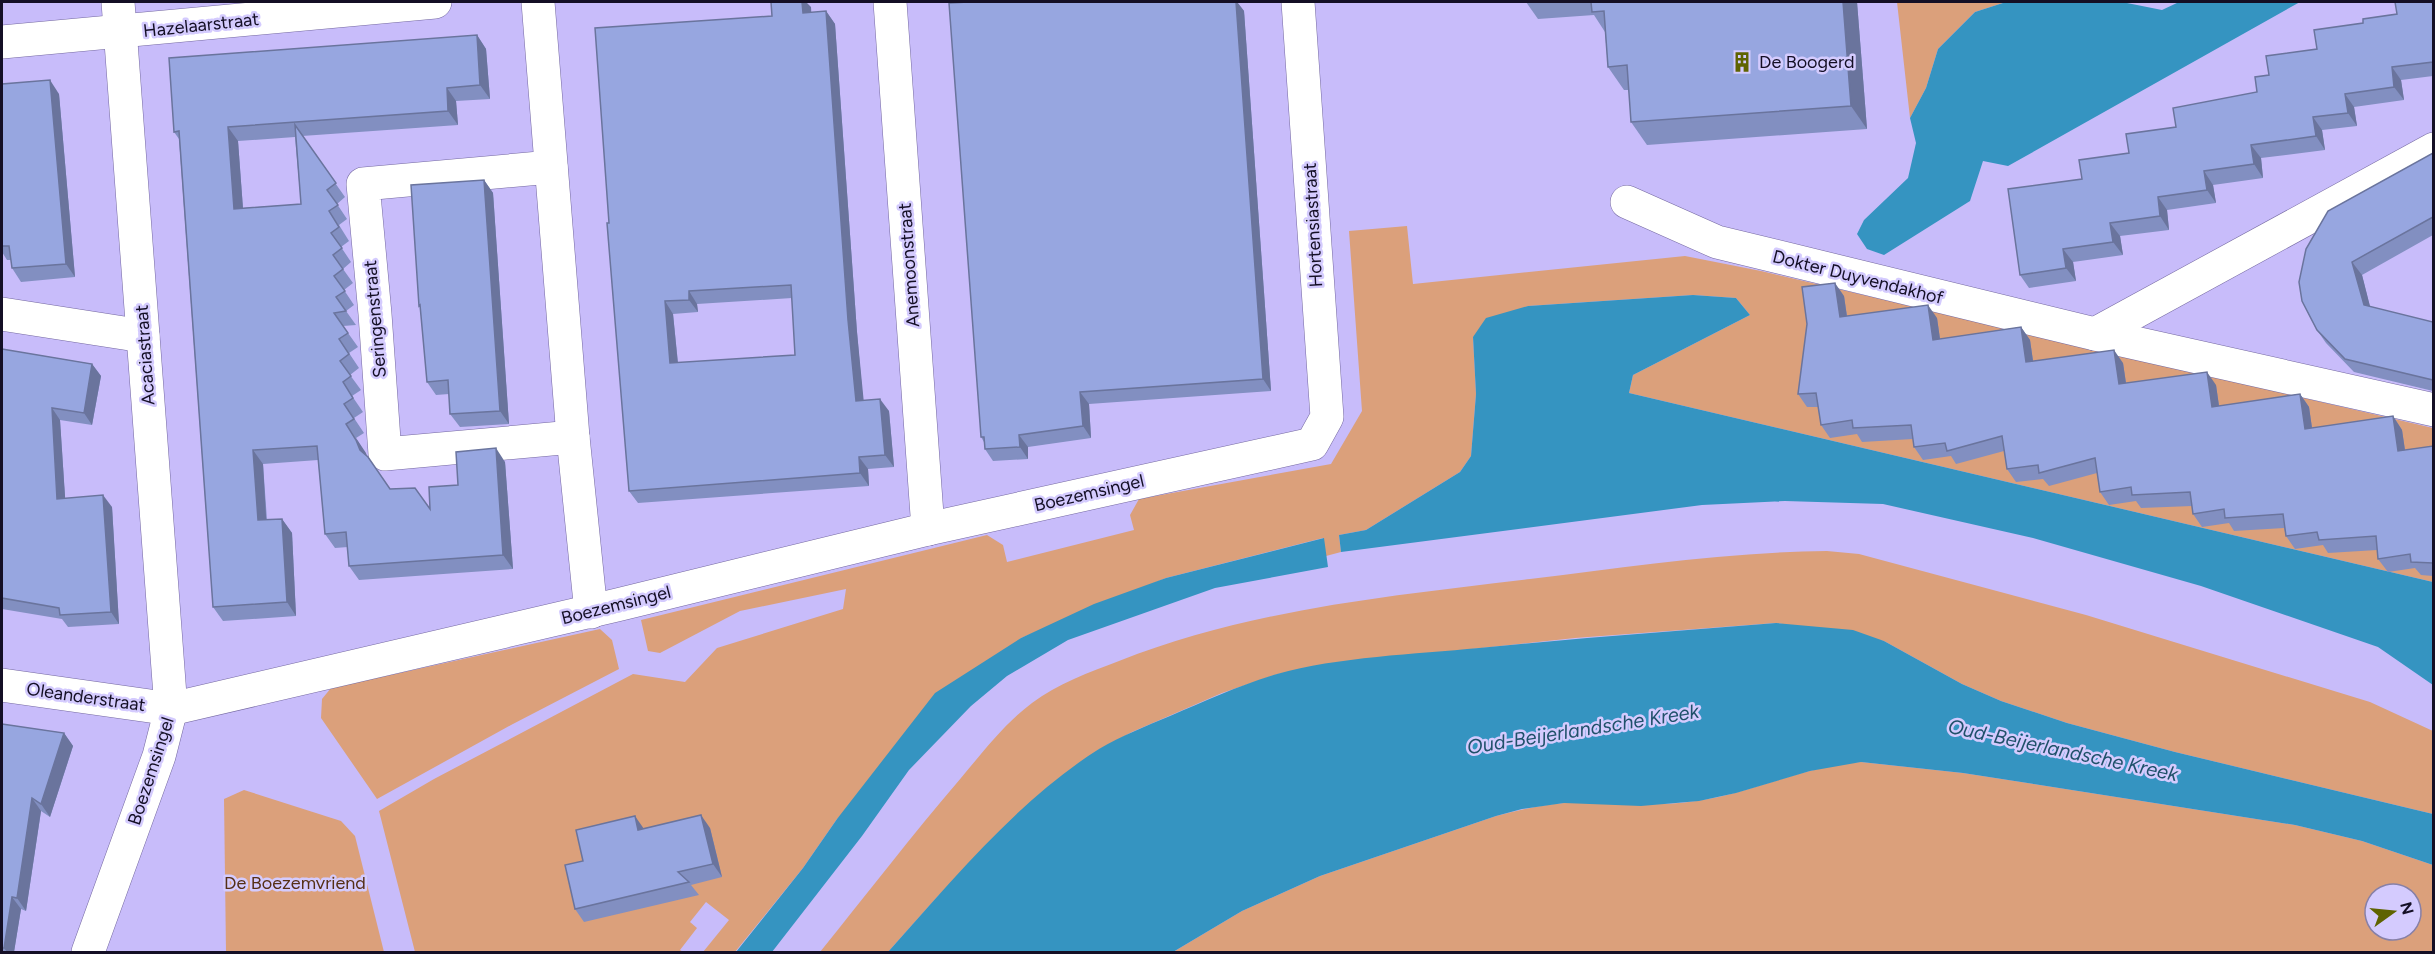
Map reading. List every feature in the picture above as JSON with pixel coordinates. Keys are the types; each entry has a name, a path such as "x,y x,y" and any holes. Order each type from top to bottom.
{"street":[{"name":"Hazelaarstraat","path":"2,42 119,17 435,2"},
{"path":"538,2 573,437 591,612"},
{"name":"Anemoonstraat","path":"890,2 928,529"},
{"name":"Hortensiastraat","path":"1298,2 1327,417 1312,444"},
{"name":"Acaciastraat","path":"119,17 171,709"},
{"path":"2096,334 2433,149"},
{"name":"Seringenstraat","path":"551,167 363,184 385,454 573,437"},
{"name":"Dokter Duyvendakhof","path":"1627,202 1717,242 2096,334 2433,410"},
{"path":"2,314 143,336"},
{"name":"Boezemsingel","path":"88,952 159,756 171,709 591,612 928,529 1312,444"},
{"name":"Oleanderstraat","path":"2,685 171,709"}],"green space":[{"path":"1897,2 2006,2 1975,12 1938,49 1926,88 1910,118"},
{"path":"1407,226 1413,284 1685,256 1761,271 2433,428 2433,582 1629,393 1633,375 1750,315 1736,298 1693,295 1528,306 1473,337 1476,394 1471,456 1460,472 1366,530 1339,535 1341,552 1326,556 1323,538 1166,578 1021,638 837,819 803,868 735,952 703,952 729,920 706,902 690,922 697,928 680,950 683,952 415,952 379,811 434,779 633,674 685,682 717,648 843,609 846,589 740,611 660,653 648,651 641,620 987,535 1003,545 1007,562 1134,530 1130,515 1139,499 1331,464 1362,411 1349,231"},
{"path":"1827,551 1859,554 2086,615 2370,702 2433,731 2433,814 2175,752 2067,723 2001,701 1962,684 1884,641 1776,623 1575,638 1333,664 1278,674 1222,693 1132,732 1098,750 938,896 888,952 820,952 925,821 1003,729 1042,696 1063,684 1097,670 1169,643 1219,629 1322,607 1678,561 1752,554"},
{"path":"600,629 612,640 619,669 377,799 321,718 322,699 331,688"},
{"path":"1861,762 1963,773 2295,825 2362,841 2433,865 2433,952 1173,952 1242,911 1320,876 1496,816 1564,803 1663,804 1696,801 1819,769"},
{"name":"De Boezemvriend","path":"244,790 341,821 355,836 384,952 226,952 224,799"}],"water":[{"path":"2006,2 2122,2 2162,10 2179,2 2300,2 2008,166 1983,161 1970,201 1884,255 1867,249 1857,234 1864,220 1908,178 1916,143 1910,118 1926,88 1938,49 1975,12"},
{"path":"1693,295 1736,298 1750,315 1633,375 1629,393 2433,582 2433,685 2378,647 2201,586 2033,538 1883,504 1785,501 1702,505 1341,552 1339,535 1366,530 1460,472 1471,456 1476,394 1473,337 1486,318 1528,306"},
{"path":"1324,538 1328,567 1215,588 1068,640 1007,676 971,706 909,770 862,836 772,952 736,952 803,868 837,819 935,693 1021,638 1094,604 1166,578"},
{"name":"Oud-Beijerlandsche Kreek","path":"1776,623 1853,630 1884,641 1962,684 2001,701 2067,723 2175,752 2433,814 2433,865 2362,841 2295,825 1963,773 1861,762 1810,771 1736,793 1699,801 1641,806 1564,803 1522,809 1496,816 1320,876 1242,911 1173,952 888,952 987,843 1013,817 1069,769 1125,735 1250,683 1300,668 1377,657"}],"building":[{"path":"771,2 802,2 803,13 826,11 856,401 880,399 885,455 859,457 860,473 629,491 607,223 609,223 595,28 772,16","holes":["791,285 795,355 670,363 665,301 689,300 689,291"]},
{"path":"1236,2 1263,379 1080,392 1083,426 1019,435 1020,447 985,449 984,437 981,437 949,3"},
{"name":"De Boogerd","path":"1591,2 1843,2 1851,106 1631,122 1627,65 1608,67 1604,11 1592,12"},
{"path":"2395,2 2433,2 2433,62 2392,67 2394,87 2345,94 2348,113 2313,117 2316,136 2251,145 2254,164 2204,171 2207,190 2158,197 2160,216 2110,223 2113,242 2063,249 2066,268 2020,275 2008,189 2082,179 2079,160 2129,153 2126,134 2176,127 2173,108 2257,92 2255,77 2269,75 2266,56 2317,49 2314,30 2363,23 2363,19 2397,14"},
{"path":"477,35 480,85 447,88 448,111 228,127 234,209 301,204 295,125 336,183 327,190 338,205 329,211 339,227 331,233 342,248 333,255 343,269 334,276 345,291 336,297 346,311 334,313 348,333 339,339 349,354 340,361 351,376 343,382 353,398 344,404 354,419 346,424 360,450 368,457 390,489 415,488 430,509 429,487 458,485 456,452 496,448 503,555 349,566 346,532 325,534 317,446 253,450 258,520 282,519 287,602 213,607 179,131 174,132 169,58"},
{"path":"50,80 66,264 12,268 9,246 2,246 2,84"},
{"path":"2433,153 2433,217 2352,262 2364,305 2433,322 2433,380 2345,359 2317,330 2302,301 2299,282 2306,249 2328,211"},
{"path":"484,180 500,411 450,414 448,380 427,382 419,306 411,185"},
{"path":"1835,283 1840,317 1928,305 1933,340 2021,327 2026,362 2114,350 2119,384 2207,372 2212,407 2300,394 2305,429 2393,416 2398,451 2433,446 2433,563 2411,562 2410,554 2378,559 2376,536 2319,540 2317,532 2286,536 2283,514 2225,518 2224,509 2193,514 2190,492 2132,495 2131,487 2100,492 2095,458 2039,473 2038,465 2007,469 2002,436 1947,451 1945,443 1914,447 1911,425 1853,428 1852,420 1821,425 1816,393 1798,394 1807,324 1802,287"},
{"path":"2,349 92,364 84,413 52,408 57,499 103,495 111,612 60,615 59,608 2,598"},
{"path":"2,724 64,733 41,804 32,798 17,898 12,897 4,948 2,948"},
{"path":"701,815 713,864 678,872 689,882 575,909 565,865 583,861 576,830 635,816 638,830"}],"place":[{"name":"De Boogerd","path":"1742,62"}]}
